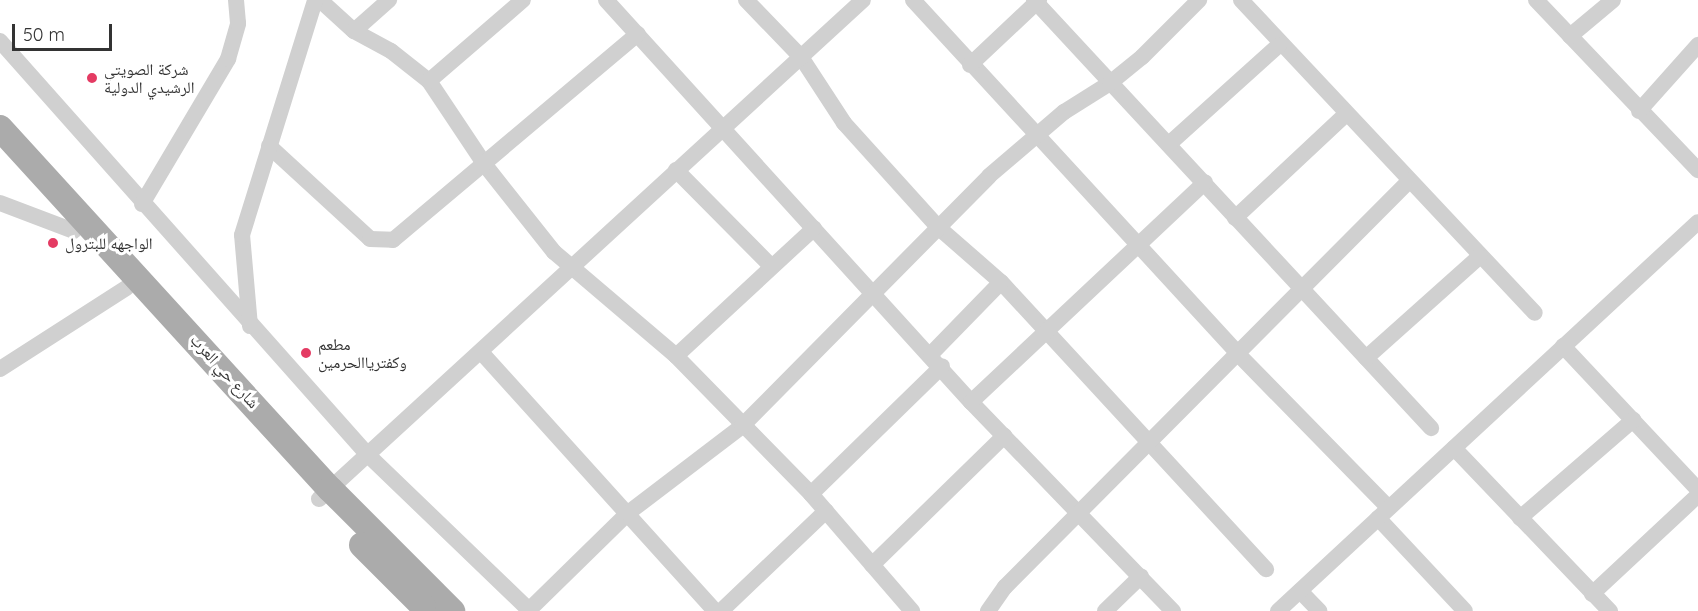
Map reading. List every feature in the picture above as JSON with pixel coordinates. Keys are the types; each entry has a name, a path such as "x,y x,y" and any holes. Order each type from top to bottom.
{"main road":[{"name":"شارع حي العرب","path":"0,128 119,272 324,494 428,611"},
{"name":"شارع حي العرب","path":"0,152 74,231 119,272"},
{"name":"شارع حي العرب","path":"324,494 452,611"}],"street":[{"path":"142,204 228,59 238,23 236,0"},
{"path":"250,327 242,235 315,0"},
{"path":"320,0 354,31 390,51 429,81 485,165 570,269 676,356 811,494 912,611"},
{"path":"354,31 389,0"},
{"path":"429,81 523,0"},
{"path":"606,0 936,360 971,402 1173,611"},
{"path":"746,0 801,57 844,123 939,228 1001,282 1045,333 1266,569"},
{"path":"324,494 863,0"},
{"path":"913,0 1034,135 1384,513 1465,611"},
{"path":"0,41 250,327 368,455 529,611 628,513 742,426 1034,135 1110,83 1199,0"},
{"path":"1241,0 1279,45 1535,314"},
{"path":"1536,0 1639,111 1698,170"},
{"path":"1570,36 1613,0"},
{"path":"970,65 1036,1 1431,428"},
{"path":"269,146 370,239 384,242 393,240 485,165 638,34"},
{"path":"1169,144 1279,45"},
{"path":"1639,111 1698,45"},
{"path":"1235,218 1346,114"},
{"path":"676,170 772,267"},
{"path":"988,611 1005,587 1148,441 1239,355 1409,181"},
{"path":"971,402 1205,182"},
{"path":"0,203 74,231"},
{"path":"1278,611 1698,222"},
{"path":"676,356 814,228"},
{"path":"1366,358 1479,257"},
{"path":"0,369 119,272"},
{"path":"811,494 936,360 1001,282"},
{"path":"1563,346 1698,490"},
{"path":"481,352 715,611"},
{"path":"1520,518 1633,420"},
{"path":"872,565 1004,436"},
{"path":"1454,448 1601,605 1698,495"},
{"path":"721,611 826,512"},
{"path":"1105,611 1141,576"},
{"path":"1300,591 1319,611"}],"place":[{"name":"شركة الصويتي الرشيدي الدولية","path":"92,78"},
{"name":"الواجهه للبترول","path":"53,243"},
{"name":"مطعم وكفترياالحرمين","path":"306,353"}]}
